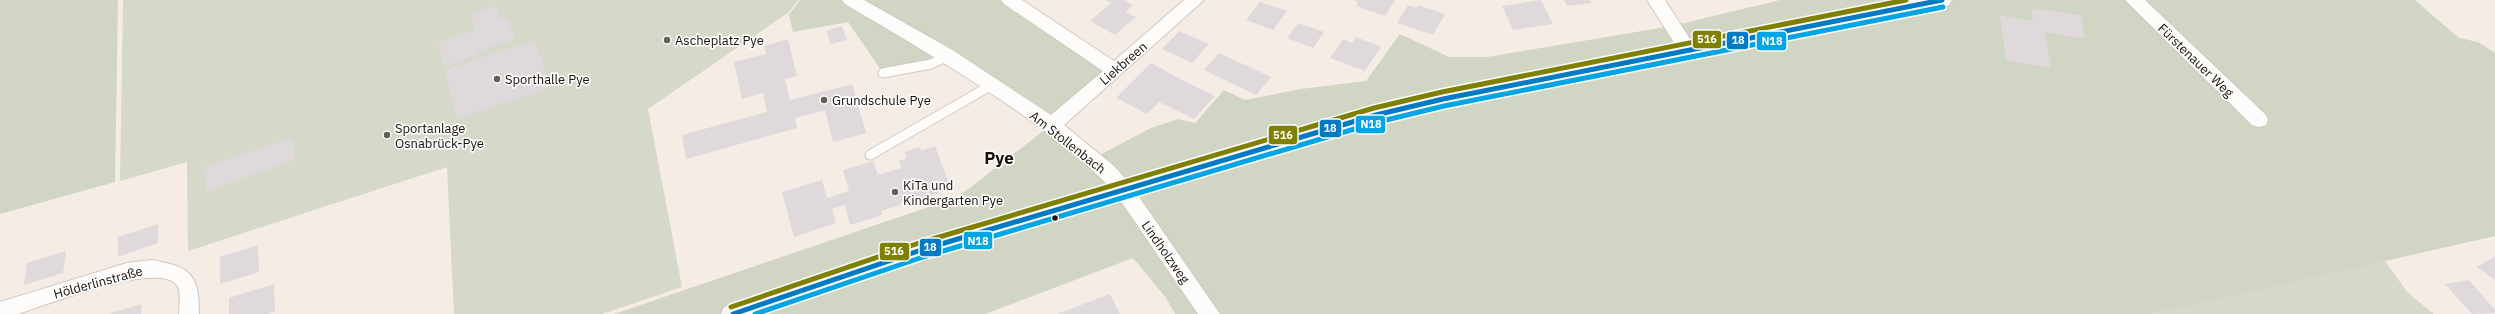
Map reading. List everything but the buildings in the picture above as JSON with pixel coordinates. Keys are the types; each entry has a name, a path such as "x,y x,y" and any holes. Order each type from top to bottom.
{"street":[{"name":"Am Stollenbach","path":"851,0 948,56 990,86 1052,125 1107,172 1122,190"},
{"path":"1010,0 1115,70"},
{"name":"Liekbreen","path":"1052,125 1195,0"},
{"path":"1656,0 1688,50"},
{"path":"733,314 921,250 1384,113 1443,99 1942,0"},
{"name":"Fürstenauer Weg","path":"2134,0 2259,120"},
{"name":"Lindholzweg","path":"1122,190 1210,314"},
{"name":"Hölderlinstraße","path":"0,311 127,271 152,268 172,272 184,279 189,292 189,314"}],"lane":[{"path":"884,73 931,64 948,56"},
{"path":"870,155 990,86"}],"shaded area":[{"name":"Sportanlage Osnabrück-Pye","path":"123,0 798,0 789,12 648,109 682,287 602,314 454,314 447,167 188,251 187,162 120,181"},
{"path":"2384,260 2408,293 2434,314 2152,314"}],"green space":[{"path":"0,0 118,0 115,182 0,214"},
{"path":"800,0 1010,0 1115,70 1052,125 1092,159 1151,128 1178,119 1195,123 1224,90 1245,100 1301,89 1366,81 1400,34 1449,57 1487,57 1672,26 1780,0 2415,0 2459,38 2478,42 2495,53 2495,236 2152,314 1175,314 1166,298 1133,258 985,314 614,314 958,197 1051,125 948,56 883,73 848,22 793,32 789,15"}],"transit line":[{"name":"516","path":"731,307 919,243 1374,108 1442,92 1906,0"},
{"name":"18","path":"733,314 921,250 1376,115 1443,99 1942,0"},
{"name":"N18","path":"755,314 923,257 1378,122 1444,106 1943,7"}],"place":[{"name":"Ascheplatz Pye","path":"667,40"},
{"name":"Sporthalle Pye","path":"497,79"},
{"name":"Grundschule Pye","path":"824,100"},
{"name":"Sportanlage Osnabrück-Pye","path":"387,135"},
{"name":"KiTa und Kindergarten Pye","path":"895,192"}],"district":[{"name":"Pye","path":"999,158"}]}
